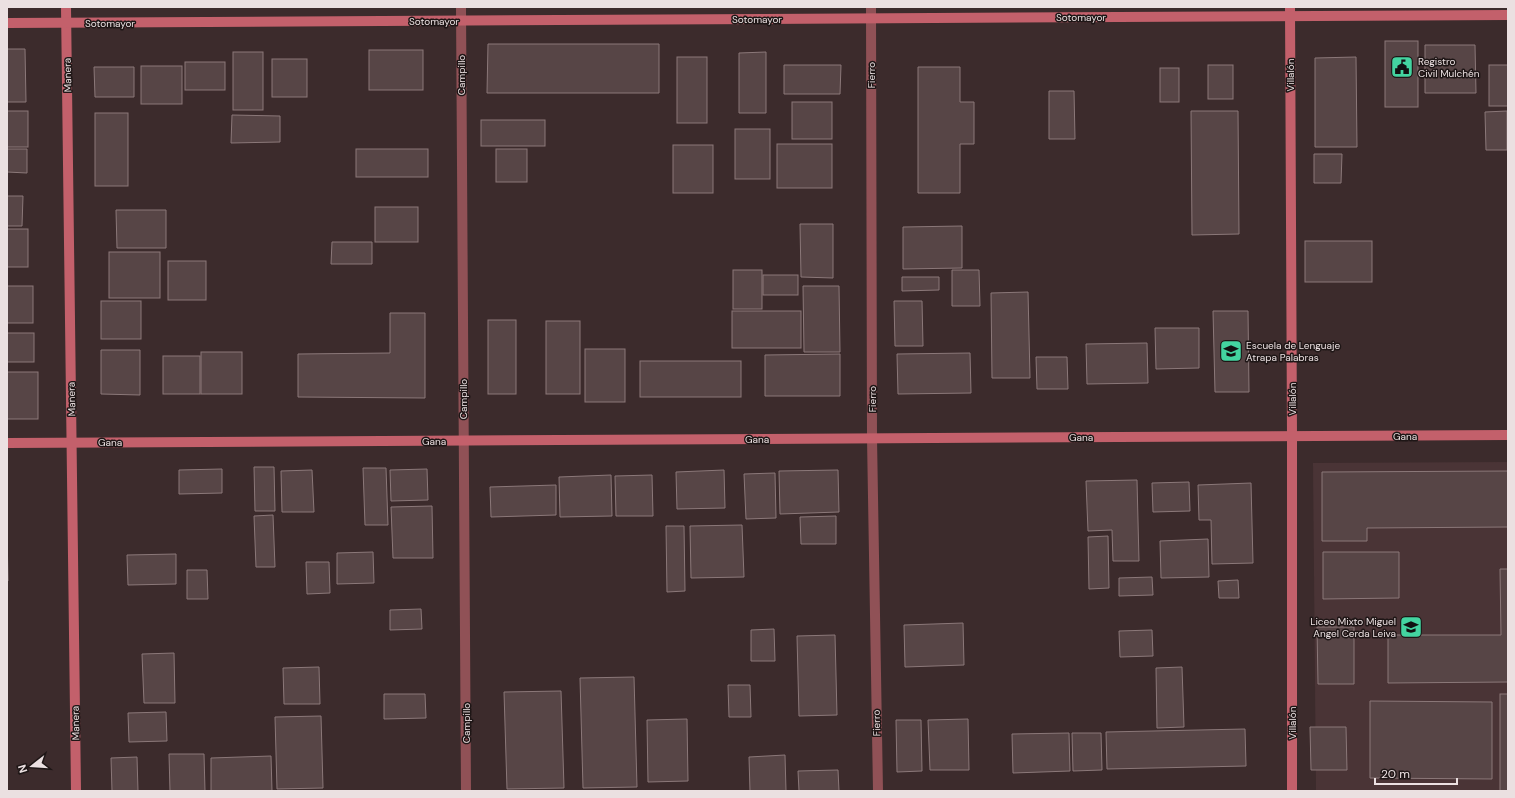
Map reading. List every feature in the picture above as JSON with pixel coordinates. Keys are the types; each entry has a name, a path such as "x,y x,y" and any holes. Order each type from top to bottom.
{"street":[{"name":"Manera","path":"66,7 76,791"},
{"name":"Campillo","path":"461,7 466,791"},
{"name":"Fierro","path":"871,7 872,438 878,791"},
{"name":"Sotomayor","path":"7,23 871,18 1290,11 1508,15"},
{"name":"Villalón","path":"1290,11 1292,791"},
{"name":"Gana","path":"7,443 1508,435"}],"shaded area":[{"name":"Liceo Mixto Miguel Angel Cerda Leiva","path":"1508,462 1508,791 1316,791 1313,463"}],"building":[{"path":"1385,41 1418,41 1418,107 1385,107"},
{"path":"488,44 659,44 659,93 487,93"},
{"path":"1425,45 1475,45 1476,93 1425,93"},
{"path":"7,49 25,49 26,102 7,102"},
{"path":"369,50 423,50 423,90 369,90"},
{"path":"233,52 263,52 263,110 233,110"},
{"path":"766,52 766,113 739,113 739,53"},
{"path":"677,57 707,57 707,123 677,123"},
{"path":"1356,57 1357,147 1315,147 1315,58"},
{"path":"272,59 307,59 307,97 272,97"},
{"path":"185,62 225,62 225,90 185,90"},
{"path":"784,65 841,65 840,94 784,94"},
{"path":"1208,65 1233,65 1233,99 1208,99"},
{"path":"1489,65 1508,65 1508,106 1489,106"},
{"path":"141,66 182,66 182,104 141,104"},
{"path":"94,67 134,67 134,97 95,97"},
{"path":"918,67 960,67 960,102 974,102 974,144 960,144 960,193 918,193"},
{"path":"1160,68 1179,68 1179,102 1160,102"},
{"path":"1049,91 1074,91 1075,139 1049,139"},
{"path":"792,102 832,102 832,139 792,139"},
{"path":"7,111 28,111 28,147 7,147"},
{"path":"1191,111 1238,111 1239,234 1192,235"},
{"path":"1507,111 1507,150 1486,150 1485,112"},
{"path":"95,113 128,113 128,186 95,186"},
{"path":"232,115 280,116 280,142 231,143"},
{"path":"481,120 545,120 545,146 481,146"},
{"path":"735,129 770,129 770,179 735,179"},
{"path":"777,144 832,144 832,188 777,188"},
{"path":"673,145 713,145 713,193 673,193"},
{"path":"7,149 27,149 27,173 7,172"},
{"path":"356,149 428,149 428,177 356,177"},
{"path":"496,149 527,149 527,182 496,182"},
{"path":"1314,154 1342,154 1341,183 1314,183"},
{"path":"7,196 23,196 22,226 7,226"},
{"path":"375,207 418,207 418,242 375,242"},
{"path":"116,210 166,210 166,248 117,248"},
{"path":"800,224 833,224 833,278 801,277"},
{"path":"962,226 962,268 903,269 903,227"},
{"path":"7,229 28,229 28,267 7,267"},
{"path":"1305,241 1372,241 1372,282 1305,282"},
{"path":"332,242 372,242 372,264 331,264"},
{"path":"109,252 160,252 160,298 109,298"},
{"path":"168,261 206,261 206,300 168,300"},
{"path":"733,270 762,270 762,309 733,309"},
{"path":"952,270 979,270 980,306 952,306"},
{"path":"763,275 798,275 798,295 763,295"},
{"path":"902,277 939,277 939,290 902,291"},
{"path":"7,286 33,286 33,323 7,323"},
{"path":"803,286 839,286 840,352 804,352"},
{"path":"1028,292 1030,378 992,378 991,293"},
{"path":"101,301 141,301 141,339 101,339"},
{"path":"894,301 922,301 923,346 895,346"},
{"path":"732,311 801,311 801,348 732,348"},
{"name":"Escuela de Lenguaje Atrapa Palabras","path":"1213,311 1248,311 1249,392 1215,392"},
{"path":"390,313 425,313 425,398 298,397 298,354 390,353"},
{"path":"488,320 516,320 516,394 488,394"},
{"path":"546,321 580,321 580,394 546,394"},
{"path":"1155,328 1199,328 1199,368 1156,369"},
{"path":"7,333 34,333 34,362 7,362"},
{"path":"1147,343 1148,383 1087,384 1086,344"},
{"path":"585,349 625,349 625,402 585,402"},
{"path":"101,350 140,350 140,395 101,394"},
{"path":"201,352 242,352 242,394 201,394"},
{"path":"970,353 971,393 898,394 897,354"},
{"path":"840,354 840,396 765,396 765,355"},
{"path":"163,356 200,356 200,394 163,394"},
{"path":"1036,357 1067,357 1068,389 1037,389"},
{"path":"640,361 741,361 741,397 640,397"},
{"path":"7,372 38,372 38,419 7,419"},
{"path":"254,467 274,467 275,511 255,511"},
{"path":"363,468 386,468 388,525 365,525"},
{"path":"222,469 222,493 179,494 179,470"},
{"path":"427,469 428,500 391,501 390,470"},
{"path":"312,470 314,512 282,512 281,471"},
{"path":"724,470 725,508 677,509 676,472"},
{"path":"838,470 839,512 780,514 779,471"},
{"path":"1508,471 1508,527 1367,528 1367,541 1322,541 1322,472"},
{"path":"775,473 776,518 746,519 744,474"},
{"path":"611,475 612,516 560,517 559,477"},
{"path":"652,475 653,516 616,516 615,476"},
{"path":"1137,480 1139,561 1113,561 1112,530 1088,531 1086,481"},
{"path":"1189,482 1190,511 1153,512 1152,483"},
{"path":"1251,483 1253,563 1212,564 1211,520 1199,520 1198,485"},
{"path":"556,485 556,515 491,517 490,487"},
{"path":"432,506 433,558 393,558 391,507"},
{"path":"273,515 275,567 256,567 254,516"},
{"path":"836,516 836,544 801,544 800,517"},
{"path":"742,525 744,577 691,578 690,526"},
{"path":"666,526 684,526 685,591 667,592"},
{"path":"7,530 8,581 7,581"},
{"path":"1108,536 1109,588 1089,589 1088,537"},
{"path":"1208,539 1209,577 1161,578 1160,541"},
{"path":"373,552 374,583 337,584 337,553"},
{"path":"1323,552 1399,552 1399,598 1323,599"},
{"path":"176,554 176,584 128,585 127,555"},
{"path":"306,562 329,562 330,593 307,594"},
{"path":"1500,569 1508,569 1508,682 1388,683 1388,635 1501,635"},
{"path":"187,570 207,570 208,599 187,599"},
{"path":"1152,577 1153,595 1119,596 1119,578"},
{"path":"1238,580 1239,598 1219,598 1218,581"},
{"path":"421,609 422,629 390,630 390,610"},
{"path":"963,623 964,665 905,667 904,625"},
{"path":"1317,627 1354,627 1354,684 1318,684"},
{"path":"774,629 775,661 751,661 751,630"},
{"path":"1152,630 1153,656 1120,657 1119,631"},
{"path":"835,635 837,715 799,716 797,636"},
{"path":"174,653 175,703 144,703 142,654"},
{"path":"319,667 320,704 284,704 283,668"},
{"path":"1182,667 1184,727 1157,728 1156,668"},
{"path":"634,677 637,787 583,788 580,678"},
{"path":"728,685 750,685 751,717 729,717"},
{"path":"561,691 564,788 507,789 504,692"},
{"path":"384,694 425,694 426,718 384,719"},
{"path":"1500,694 1508,694 1508,791 1500,791"},
{"path":"1370,701 1492,702 1492,779 1370,778"},
{"path":"166,712 167,741 129,742 128,713"},
{"path":"321,716 323,788 277,789 275,717"},
{"path":"687,719 688,781 648,782 647,720"},
{"path":"968,719 969,770 930,770 928,720"},
{"path":"896,720 921,720 922,771 897,772"},
{"path":"1310,727 1346,727 1347,770 1311,770"},
{"path":"1245,729 1246,766 1107,769 1106,732"},
{"path":"1069,733 1070,771 1013,773 1012,734"},
{"path":"1072,733 1101,733 1102,770 1073,771"},
{"path":"169,754 204,754 205,791 170,791"},
{"path":"785,755 786,791 750,791 749,757"},
{"path":"271,756 272,791 211,791 211,758"},
{"path":"137,757 138,791 112,791 111,758"},
{"path":"838,770 839,791 799,791 798,771"}],"place":[{"name":"Registro Civil Mulchén","path":"1402,67"},
{"name":"Escuela de Lenguaje Atrapa Palabras","path":"1231,351"},
{"name":"Liceo Mixto Miguel Angel Cerda Leiva","path":"1411,627"}]}
